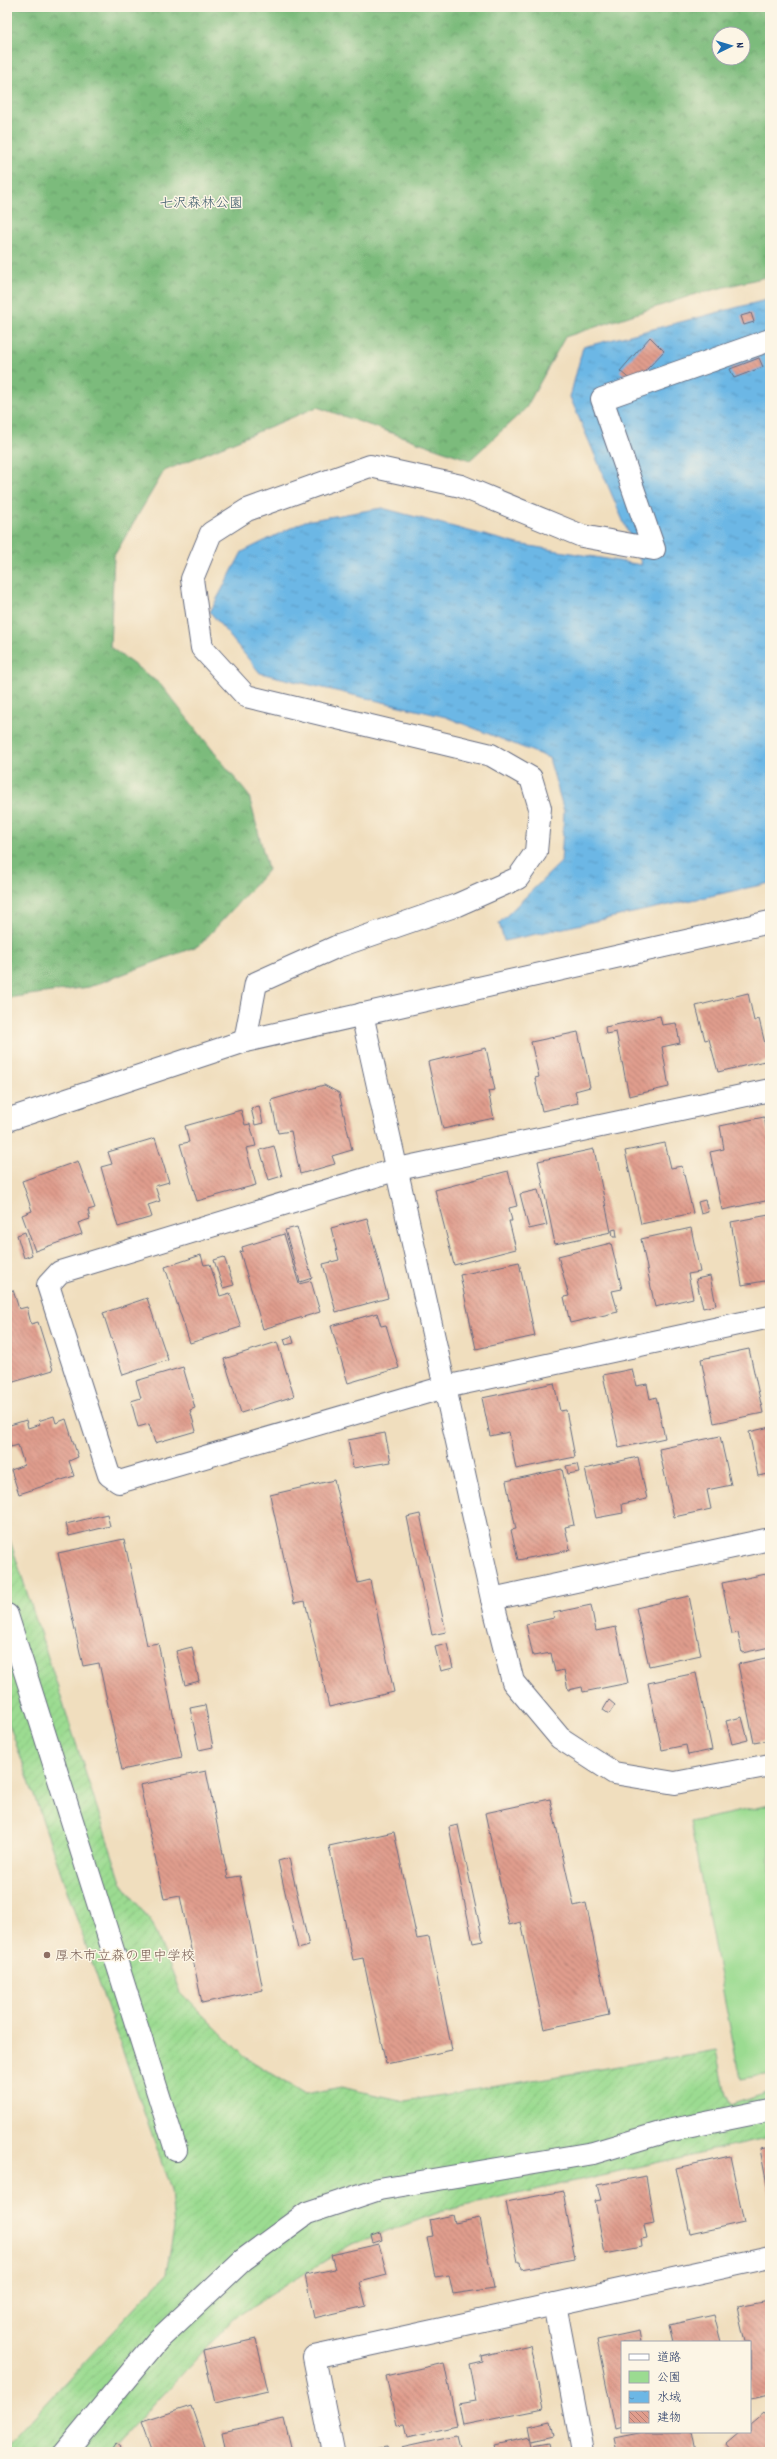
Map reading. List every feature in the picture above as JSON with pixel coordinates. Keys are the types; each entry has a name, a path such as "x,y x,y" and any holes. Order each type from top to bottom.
{"street":[{"path":"245,1041 256,983 336,947 458,905 518,878 536,852 540,808 531,778 491,755 246,696 202,648 192,579 211,533 247,510 370,466 461,486 582,536 654,549 602,399 770,340"},
{"path":"7,1120 245,1041 770,922"},
{"path":"362,1014 398,1169 444,1387 492,1599 513,1682 560,1738 614,1774 675,1783 770,1765"},
{"path":"770,1090 398,1169 60,1272 48,1285 109,1475 119,1482 444,1387 770,1318"},
{"path":"492,1599 770,1539"},
{"path":"7,1615 176,2150"},
{"path":"65,2452 157,2341 243,2260 307,2214 379,2189 593,2153 667,2131 770,2110"},
{"path":"333,2452 314,2357 770,2257"},
{"path":"555,2304 584,2452"}],"green space":[{"name":"七沢森林公園","path":"7,7 770,7 770,276 696,294 565,337 526,408 470,460 317,407 164,471 114,556 110,647 160,684 249,796 268,870 200,945 89,987 7,998"},
{"path":"7,1531 121,1882 153,1925 180,1992 245,2057 305,2094 341,2087 405,2101 717,2050 726,2095 731,2105 770,2092 770,2137 443,2211 350,2245 234,2318 110,2452 7,2452 7,2446 166,2274 174,2228 171,2190 7,1718"},
{"path":"770,1805 770,2074 740,2079 690,1822"}],"water":[{"path":"770,299 770,883 504,941 499,923 561,862 564,811 549,758 446,717 260,673 210,612 242,552 305,521 382,508 518,544 642,565 570,397 583,347"}],"building":[{"path":"751,313 754,322 744,325 741,316"},
{"path":"650,337 664,351 634,383 620,371"},
{"path":"759,358 763,367 734,378 730,369"},
{"path":"748,993 754,1021 759,1019 769,1060 718,1072 709,1039 705,1040 696,1006"},
{"path":"660,1016 662,1025 676,1023 680,1043 662,1047 669,1087 629,1096 616,1032 606,1034 605,1027"},
{"path":"578,1032 590,1087 575,1091 578,1103 542,1111 535,1078 539,1077 531,1042"},
{"path":"486,1048 495,1090 488,1091 494,1118 443,1129 428,1062"},
{"path":"324,1085 339,1093 352,1150 332,1156 335,1164 300,1174 291,1131 278,1133 271,1100"},
{"path":"259,1106 263,1123 255,1125 251,1108"},
{"path":"241,1110 245,1125 250,1124 256,1146 246,1148 256,1185 197,1201 180,1144 189,1142 185,1126"},
{"path":"764,1117 770,1145 770,1200 722,1210 710,1152 724,1149 720,1126"},
{"path":"155,1138 169,1182 155,1186 160,1201 148,1205 152,1217 118,1227 101,1167 112,1164 108,1152"},
{"path":"665,1143 671,1168 682,1166 693,1213 641,1224 625,1151"},
{"path":"274,1146 282,1176 269,1180 260,1150"},
{"path":"594,1149 611,1232 555,1244 538,1161"},
{"path":"78,1161 95,1208 88,1210 90,1219 78,1223 82,1234 35,1251 22,1215 32,1211 22,1181"},
{"path":"508,1171 517,1206 509,1208 512,1221 509,1221 516,1249 454,1265 435,1190"},
{"path":"538,1190 547,1225 529,1229 520,1194"},
{"path":"705,1200 708,1212 701,1214 698,1202"},
{"path":"769,1215 770,1280 742,1285 731,1222"},
{"path":"367,1218 388,1298 336,1312 323,1264 339,1260 331,1228"},
{"path":"297,1227 312,1278 300,1282 285,1230"},
{"path":"691,1228 700,1272 688,1274 693,1298 655,1307 641,1239"},
{"path":"616,1229 617,1237 613,1237 612,1230"},
{"path":"25,1232 32,1255 24,1258 17,1235"},
{"path":"284,1234 299,1284 311,1281 320,1312 263,1329 240,1252 243,1251 242,1247"},
{"path":"611,1243 622,1289 612,1291 618,1312 570,1323 564,1297 569,1296 558,1256"},
{"path":"201,1255 204,1265 210,1264 220,1296 230,1293 241,1327 190,1343 165,1267"},
{"path":"224,1257 234,1285 223,1288 214,1260"},
{"path":"519,1262 535,1336 476,1349 460,1275"},
{"path":"710,1276 716,1305 703,1308 696,1279"},
{"path":"13,1290 19,1309 27,1307 31,1324 38,1322 53,1370 7,1384 7,1292"},
{"path":"147,1298 168,1360 123,1375 103,1313"},
{"path":"377,1313 381,1326 386,1325 399,1368 348,1383 331,1326"},
{"path":"292,1336 294,1343 286,1345 284,1339"},
{"path":"277,1342 294,1396 241,1413 224,1359"},
{"path":"749,1349 763,1413 714,1423 701,1359"},
{"path":"183,1367 195,1408 190,1410 196,1431 155,1443 149,1424 138,1427 131,1401 141,1398 136,1381"},
{"path":"632,1369 636,1386 647,1384 650,1399 656,1397 665,1438 619,1448 603,1375"},
{"path":"554,1383 560,1411 566,1410 575,1457 516,1469 509,1432 490,1436 482,1398"},
{"path":"54,1416 56,1423 66,1419 78,1457 69,1461 74,1476 19,1494 11,1470 24,1465 18,1445 11,1447 7,1436 7,1426 26,1420 28,1428 40,1424 38,1421"},
{"path":"770,1427 769,1478 769,1474 758,1476 749,1432"},
{"path":"385,1433 391,1462 353,1468 348,1440"},
{"path":"720,1436 731,1485 707,1490 711,1509 674,1517 659,1449"},
{"path":"638,1457 647,1499 622,1504 623,1513 596,1518 585,1469"},
{"path":"577,1464 579,1472 568,1474 566,1466"},
{"path":"562,1469 574,1525 565,1527 570,1550 518,1560 511,1530 516,1529 506,1481"},
{"path":"334,1480 358,1583 370,1580 394,1692 329,1707 305,1601 294,1603 270,1495"},
{"path":"107,1514 110,1526 69,1536 66,1524"},
{"path":"420,1514 446,1632 432,1635 407,1517"},
{"path":"124,1539 147,1645 158,1643 182,1757 122,1770 99,1663 83,1666 58,1553"},
{"path":"766,1574 770,1588 770,1647 742,1653 738,1633 732,1634 722,1583"},
{"path":"689,1596 701,1655 649,1666 636,1608"},
{"path":"591,1605 596,1631 616,1627 628,1683 583,1692 582,1687 568,1690 564,1670 555,1672 551,1653 533,1656 526,1624 554,1618 553,1613"},
{"path":"447,1644 453,1668 441,1671 435,1647"},
{"path":"192,1647 199,1681 185,1685 176,1651"},
{"path":"770,1657 770,1740 754,1743 738,1664"},
{"path":"696,1673 712,1750 688,1755 686,1745 662,1750 648,1683"},
{"path":"609,1700 615,1705 609,1714 603,1710"},
{"path":"205,1705 213,1747 199,1750 190,1708"},
{"path":"742,1717 748,1740 732,1744 726,1721"},
{"path":"206,1771 228,1878 240,1876 263,1990 202,2003 180,1896 164,1899 140,1785"},
{"path":"550,1799 574,1906 586,1903 609,2015 544,2029 521,1922 509,1925 485,1813"},
{"path":"458,1825 483,1941 473,1943 449,1827"},
{"path":"394,1832 417,1939 429,1937 452,2050 386,2064 363,1958 353,1960 329,1846"},
{"path":"289,1858 309,1946 298,1949 278,1861"},
{"path":"770,2147 770,2195 769,2195 760,2149"},
{"path":"730,2156 744,2222 690,2234 676,2168"},
{"path":"646,2176 654,2223 644,2225 647,2238 641,2239 642,2247 605,2254 595,2201 601,2200 597,2185"},
{"path":"563,2191 575,2259 521,2269 520,2262 518,2262 506,2202"},
{"path":"453,2215 455,2223 480,2218 494,2288 453,2294 449,2275 435,2277 427,2237 433,2236 430,2220"},
{"path":"380,2233 382,2240 373,2243 371,2236"},
{"path":"379,2244 387,2275 360,2282 366,2306 314,2318 305,2275 335,2269 331,2255"},
{"path":"769,2301 770,2395 751,2399 751,2341 745,2341 737,2307"},
{"path":"714,2315 721,2341 673,2341 669,2325"},
{"path":"639,2331 641,2341 621,2341 621,2426 615,2428 597,2340"},
{"path":"256,2339 268,2391 215,2403 203,2351"},
{"path":"530,2345 543,2409 463,2425 459,2404 476,2401 469,2364 482,2361 481,2356"},
{"path":"444,2363 457,2426 408,2437 405,2424 397,2425 386,2376"},
{"path":"191,2406 207,2452 152,2452 141,2422"},
{"path":"763,2413 770,2421 770,2452 733,2452 726,2444 739,2433 751,2433 751,2423"},
{"path":"284,2419 292,2452 226,2452 222,2432"},
{"path":"551,2421 554,2436 532,2441 529,2426"},
{"path":"639,2433 691,2433 695,2452 617,2452 614,2438"},
{"path":"456,2436 460,2452 402,2452 401,2448"},
{"path":"530,2437 532,2446 549,2443 551,2452 496,2452 494,2445"},
{"path":"116,2443 121,2447 117,2452 110,2452"},
{"path":"387,2447 388,2452 358,2452 358,2451"}],"place":[{"name":"厚木市立森の里中学校","path":"47,1955"}]}
